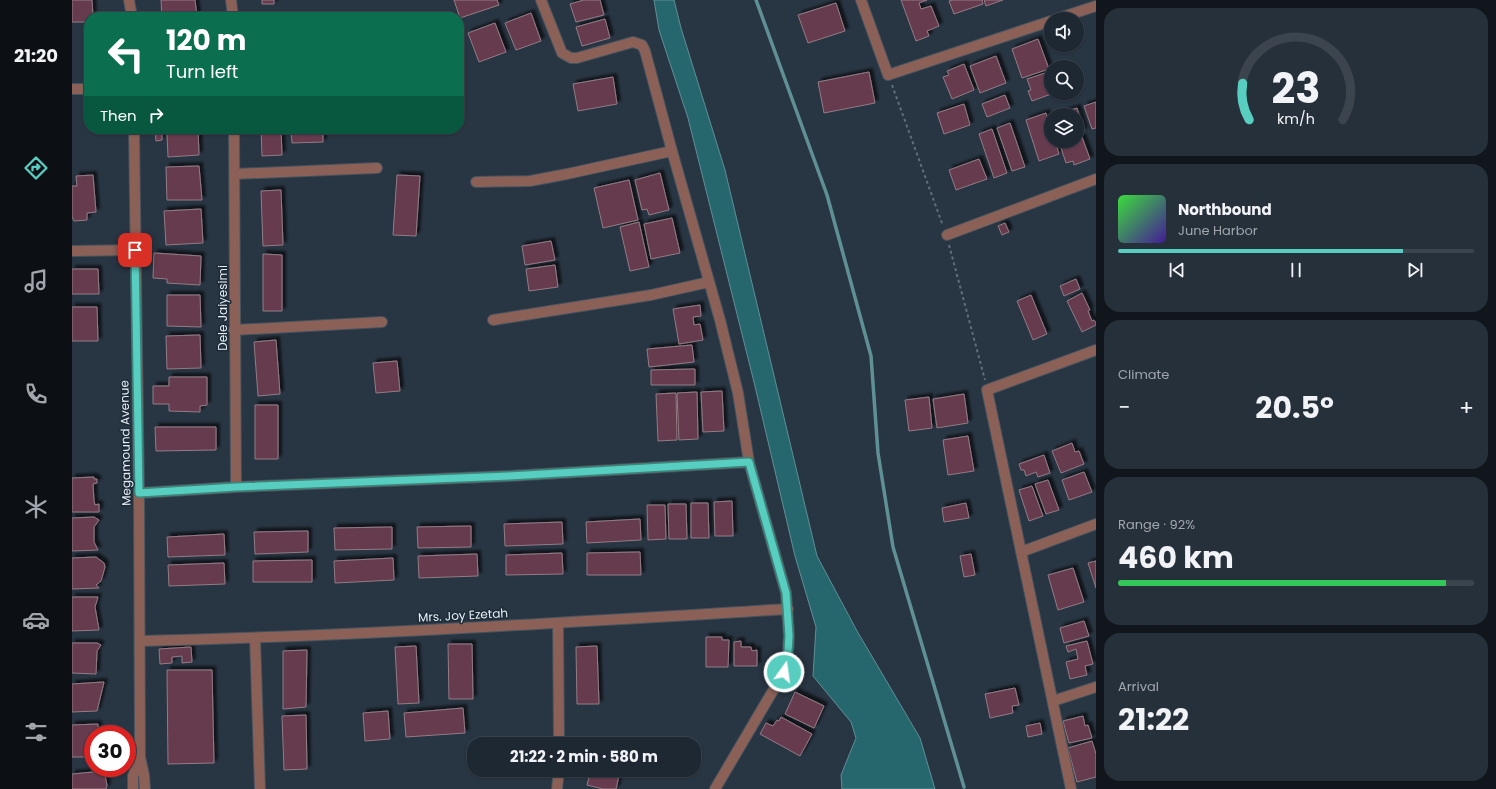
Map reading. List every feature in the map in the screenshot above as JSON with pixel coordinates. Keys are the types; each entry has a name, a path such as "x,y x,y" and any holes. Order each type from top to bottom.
{"street":[{"path":"129,0 131,12"},
{"path":"231,0 232,12"},
{"path":"541,0 562,53 566,56 577,58 634,42 642,45 645,51 710,282 738,393 749,462 786,593 789,636 788,652 784,672 715,789"},
{"path":"861,0 888,75 1044,22"},
{"path":"1078,12 1096,6"},
{"path":"72,89 84,89"},
{"name":"Megamound Avenue","path":"134,134 139,493 140,757 145,789"},
{"name":"Dele Jaiyesimi","path":"234,134 236,487"},
{"path":"476,182 530,181 672,151"},
{"path":"235,174 377,168"},
{"path":"946,235 1096,179"},
{"path":"72,251 135,250"},
{"path":"493,320 651,295 710,282"},
{"path":"234,330 382,322"},
{"path":"1071,789 1054,701 987,390 1096,350"},
{"path":"139,493 236,487 509,476 749,462"},
{"path":"1022,552 1096,524"},
{"name":"Mrs. Joy Ezetah","path":"140,641 255,638 558,623 788,609"},
{"path":"558,623 558,737"},
{"path":"255,638 260,789"},
{"path":"1054,701 1096,687"},
{"name":"Megamound Avenue","path":"133,789 133,776 140,757"},
{"path":"557,789 558,777"}],"shaded area":[{"path":"654,0 674,0 681,28 725,170 817,556 857,631 920,738 935,789 842,789 841,775 856,738 851,722 813,676 816,627 795,556 754,382 688,118 659,30"}],"building":[{"path":"72,0 92,0 93,12 84,12 84,22 72,22"},
{"path":"161,0 195,0 196,12 162,12"},
{"path":"262,0 274,0 274,4 262,4"},
{"path":"454,0 497,0 499,5 464,17 464,12 458,12"},
{"path":"584,0 600,0 604,15 576,22 570,4"},
{"path":"901,0 927,0 919,3 921,9 931,6 939,26 927,31 929,36 916,41"},
{"path":"982,0 983,4 954,14 949,1"},
{"path":"984,0 1003,0 986,6"},
{"path":"836,3 845,31 808,43 798,15"},
{"path":"531,13 541,41 516,50 505,23"},
{"path":"605,19 610,38 582,46 576,27"},
{"path":"495,23 506,52 479,62 468,33"},
{"path":"1038,39 1046,60 1044,60 1044,71 1022,78 1012,49"},
{"path":"996,56 1006,83 980,93 970,66"},
{"path":"964,64 974,90 952,99 943,77 949,75 947,71"},
{"path":"869,72 875,103 824,113 818,82"},
{"path":"1044,73 1044,97 1032,101 1028,91 1031,90 1027,79"},
{"path":"613,77 617,104 578,111 573,84"},
{"path":"1005,95 1010,108 987,117 982,104"},
{"path":"1096,102 1096,128 1092,129 1084,106"},
{"path":"964,104 970,125 944,134 937,113"},
{"path":"1044,114 1044,148 1057,148 1059,154 1039,161 1026,120"},
{"path":"1010,123 1025,167 1012,171 997,128"},
{"path":"992,129 1007,173 994,178 979,134"},
{"path":"155,134 162,134 162,140 156,141"},
{"path":"167,134 198,134 199,155 168,157"},
{"path":"261,134 281,134 282,155 262,156"},
{"path":"291,134 323,134 323,142 292,143"},
{"path":"1084,142 1090,159 1074,165 1073,161 1066,163 1061,148 1084,148"},
{"path":"979,159 987,179 956,190 949,170"},
{"path":"199,166 202,200 167,200 166,167"},
{"path":"660,173 669,210 649,215 647,209 642,210 635,180"},
{"path":"93,175 96,212 87,213 87,220 74,221 72,217 72,186 77,186 76,176"},
{"path":"397,175 420,176 416,236 393,235"},
{"path":"629,180 638,220 603,228 594,188"},
{"path":"281,190 283,245 263,246 261,191"},
{"path":"201,209 203,243 166,245 164,211"},
{"path":"672,218 680,253 651,259 644,224"},
{"path":"639,222 649,267 630,271 620,227"},
{"path":"1005,223 1009,232 1002,235 998,226"},
{"path":"551,241 555,260 525,265 522,246"},
{"path":"154,253 201,256 200,285 167,283 167,279 153,278"},
{"path":"263,254 282,255 282,311 263,311"},
{"path":"555,265 558,287 529,291 526,269"},
{"path":"72,269 98,269 99,294 72,294"},
{"path":"1076,279 1080,289 1064,296 1060,286"},
{"path":"1082,293 1090,310 1088,311 1092,321 1094,320 1096,325 1082,332 1067,301"},
{"path":"167,295 200,295 201,327 167,326"},
{"path":"1031,295 1047,334 1033,340 1017,301"},
{"path":"700,305 701,316 693,317 694,325 700,324 703,340 679,344 673,309"},
{"path":"72,307 97,307 98,341 72,341"},
{"path":"200,335 201,368 167,369 166,336"},
{"path":"276,340 280,394 258,396 254,342"},
{"path":"692,345 694,362 649,367 647,349"},
{"path":"397,361 400,391 376,393 373,363"},
{"path":"695,369 695,385 651,385 651,370"},
{"path":"169,377 207,377 207,405 200,406 200,412 169,411 169,404 153,404 153,386 169,386"},
{"path":"722,391 724,431 703,432 701,392"},
{"path":"697,392 698,439 679,440 677,393"},
{"path":"676,393 677,440 658,441 656,394"},
{"path":"964,394 968,423 937,428 933,399"},
{"path":"929,397 932,428 909,431 905,400"},
{"path":"255,405 278,405 278,459 255,459"},
{"path":"155,427 216,427 216,450 156,451"},
{"path":"968,436 974,471 948,475 943,440"},
{"path":"1072,443 1075,452 1079,451 1084,464 1061,473 1052,451"},
{"path":"1044,455 1050,473 1038,477 1036,472 1026,476 1024,470 1021,470 1019,464"},
{"path":"1084,472 1092,492 1069,500 1062,480"},
{"path":"94,477 94,479 97,479 97,483 93,484 94,501 95,505 99,504 99,512 72,512 72,478"},
{"path":"1048,480 1059,510 1046,514 1035,484"},
{"path":"1032,486 1043,516 1029,521 1019,490"},
{"path":"732,501 733,536 715,536 714,502"},
{"path":"691,503 708,503 709,538 691,538"},
{"path":"966,503 969,518 944,522 942,508"},
{"path":"668,504 686,504 687,539 669,539"},
{"path":"647,505 665,505 666,539 648,540"},
{"path":"94,517 99,520 94,527 94,542 98,550 72,551 72,518"},
{"path":"640,519 641,540 587,543 586,522"},
{"path":"562,522 563,544 505,546 504,524"},
{"path":"471,526 471,547 418,548 417,527"},
{"path":"392,527 392,549 335,550 334,528"},
{"path":"308,531 308,552 255,554 254,532"},
{"path":"224,534 225,555 168,557 167,537"},
{"path":"640,552 641,575 587,575 587,553"},
{"path":"562,553 563,574 506,575 506,555"},
{"path":"477,554 478,576 419,578 418,556"},
{"path":"971,554 975,575 964,577 960,556"},
{"path":"96,557 104,563 105,567 101,581 96,585 99,588 72,589 72,558"},
{"path":"393,558 394,580 335,583 334,561"},
{"path":"312,560 312,582 253,582 253,561"},
{"path":"1096,561 1096,588 1088,563"},
{"path":"224,563 225,584 169,586 168,565"},
{"path":"1073,568 1084,602 1058,610 1048,575"},
{"path":"72,597 98,597 95,607 99,630 72,631"},
{"path":"1084,621 1089,636 1064,643 1060,628"},
{"path":"706,637 722,637 722,640 729,640 728,667 706,667"},
{"path":"741,641 741,647 751,647 752,651 757,650 757,666 734,666 734,642"},
{"path":"1087,641 1093,664 1085,666 1087,675 1070,679 1066,662 1078,659 1076,649 1068,652 1066,646"},
{"path":"72,643 97,643 101,645 97,651 96,674 72,673"},
{"path":"448,644 472,644 473,699 449,699"},
{"path":"416,646 419,703 398,704 395,647"},
{"path":"597,646 599,704 577,704 576,647"},
{"path":"191,647 192,662 182,663 182,656 172,657 172,663 160,664 159,649"},
{"path":"307,650 306,707 283,709 283,651"},
{"path":"167,670 212,670 214,763 168,764"},
{"path":"104,682 97,711 72,712 72,684"},
{"path":"1015,688 1019,705 1012,706 1013,713 990,718 985,694"},
{"path":"795,692 824,706 814,728 785,714"},
{"path":"463,708 465,733 406,737 404,713"},
{"path":"388,711 390,739 365,741 363,713"},
{"path":"306,715 307,769 284,770 282,716"},
{"path":"1083,716 1085,726 1088,725 1092,738 1069,743 1063,721"},
{"path":"781,717 812,734 800,756 760,734 766,723 773,726"},
{"path":"1040,723 1042,734 1028,737 1026,726"},
{"path":"98,724 84,725 84,757 72,757 72,725"},
{"path":"1092,741 1096,754 1096,777 1077,782 1068,748"},
{"path":"84,773 84,777 105,777 107,785 106,789 72,789 72,774"},
{"path":"589,777 619,777 616,789 603,789 587,785"}],"waterway":[{"path":"756,0 827,195 871,356 878,453 893,547 964,787"}],"route":[{"path":"135,250 139,493 236,487 509,476 749,462 786,593 789,636 788,652 784,672"}]}
